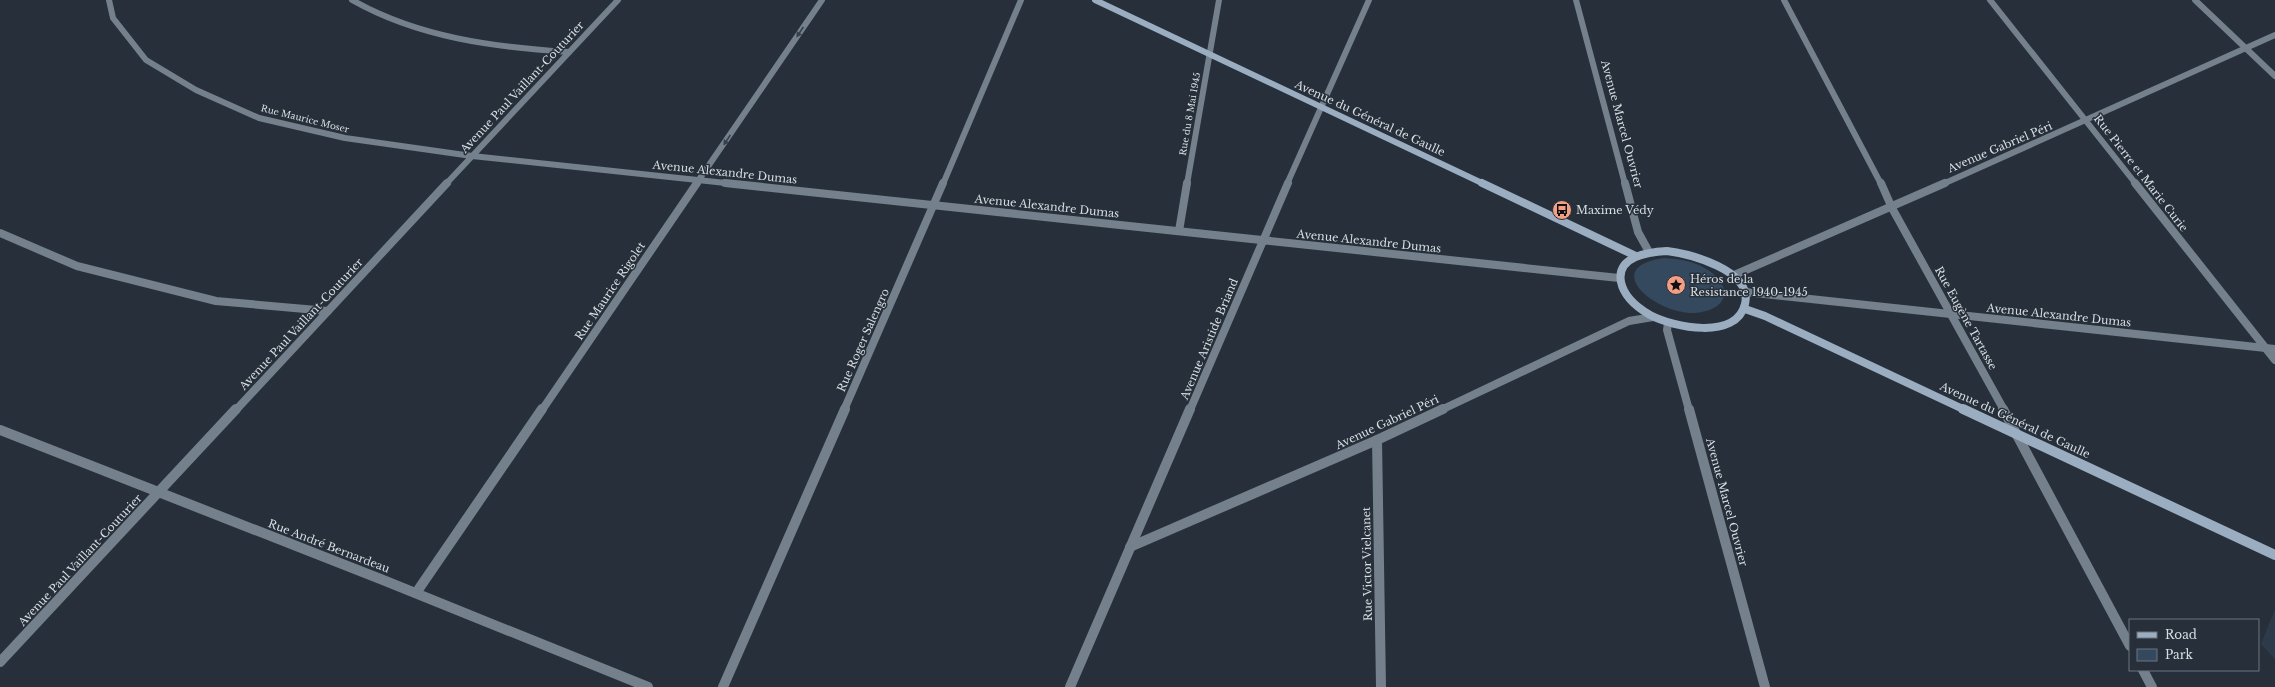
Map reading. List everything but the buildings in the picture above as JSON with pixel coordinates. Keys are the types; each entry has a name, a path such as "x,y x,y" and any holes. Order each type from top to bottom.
{"street":[{"name":"Rue Maurice Moser","path":"109,0 113,18 146,60 196,90 252,114 345,138 472,156"},
{"path":"352,0 390,20 444,35 509,48 569,52"},
{"name":"Avenue Paul Vaillant-Couturier","path":"0,662 618,0"},
{"name":"Rue Maurice Rigolet","path":"416,593 822,0"},
{"name":"Rue Roger Salengro","path":"723,687 934,205 1021,0"},
{"name":"Avenue du Général de Gaulle","path":"1095,0 1636,256"},
{"name":"Rue du 8 Mai 1945","path":"1179,231 1219,0"},
{"name":"Avenue Aristide Briand","path":"1070,687 1321,107 1369,0"},
{"name":"Avenue Marcel Ouvrier","path":"1576,0 1638,232 1649,252"},
{"name":"Rue Eugène Tartasse","path":"1784,0 1885,191 1892,208 1951,314 2129,644"},
{"name":"Rue Pierre et Marie Curie","path":"1990,0 2275,360"},
{"path":"2195,0 2275,76"},
{"name":"Avenue Gabriel Péri","path":"1732,276 1892,208 1918,194 2086,121 2275,35"},
{"name":"Avenue Alexandre Dumas","path":"472,156 1620,278"},
{"path":"0,233 77,266 216,301 328,311"},
{"path":"1666,251 1685,253 1704,259 1732,276 1744,292 1746,301 1745,309 1738,318 1725,325 1708,328 1688,327 1668,323 1653,316 1628,298 1622,288 1620,278 1623,267 1636,256 1649,252 1666,251"},
{"name":"Avenue Alexandre Dumas","path":"1744,292 2275,348"},
{"name":"Avenue du Général de Gaulle","path":"1745,309 1765,316 2015,432 2275,555"},
{"name":"Avenue Gabriel Péri","path":"1130,547 1377,440 1629,321 1653,316"},
{"name":"Avenue Marcel Ouvrier","path":"1668,323 1667,330 1765,687"},
{"name":"Rue André Bernardeau","path":"0,430 416,593 648,687"},
{"name":"Rue Victor Vielcanet","path":"1377,440 1381,687"},
{"path":"2144,671 2152,687"}],"shaded area":[{"path":"2275,609 2275,659 2261,644"}],"green space":[{"path":"1664,258 1692,263 1703,267 1717,277 1722,284 1724,291 1724,298 1720,304 1714,308 1694,313 1679,311 1664,306 1650,298 1640,289 1635,280 1636,271 1645,263"}],"place":[{"name":"Maxime Védy","path":"1562,210"},
{"name":"Héros de la Resistance 1940-1945","path":"1676,285"}]}
